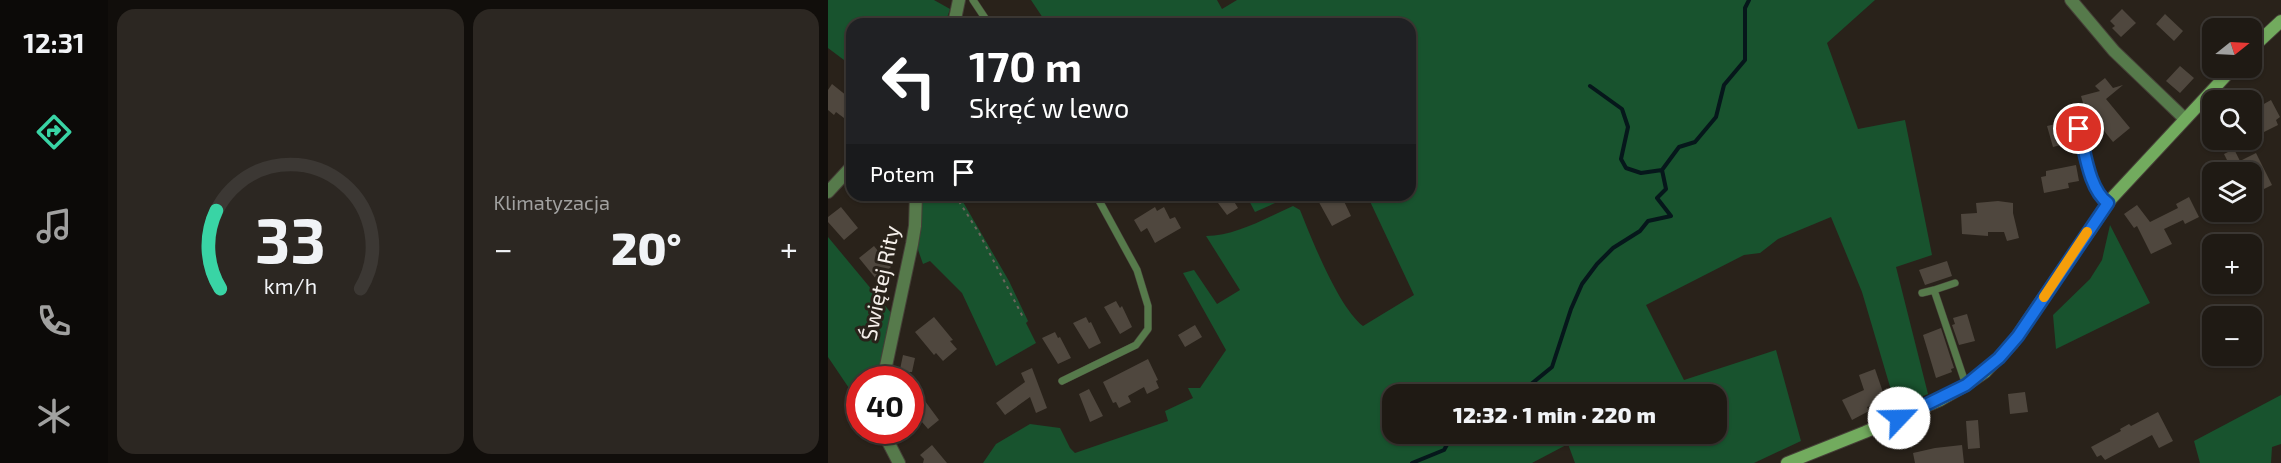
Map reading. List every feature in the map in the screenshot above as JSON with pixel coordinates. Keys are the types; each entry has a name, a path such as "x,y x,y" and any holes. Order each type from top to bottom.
{"street":[{"path":"955,18 959,0"},
{"path":"2071,0 2120,57 2185,119"},
{"path":"2262,39 2281,21"},
{"path":"1787,463 1899,418 1966,385 1985,372 2012,344 2108,203 2224,78"},
{"path":"828,192 846,172"},
{"name":"Świętej Rity","path":"886,366 915,225 916,201"},
{"path":"889,444 899,463"}],"lane":[{"path":"973,0 985,18"},
{"path":"2079,129 2094,186 2100,198 2108,203"},
{"path":"1062,381 1136,345 1148,329 1148,306 1137,270 1099,201"},
{"path":"1922,293 1955,283"},
{"path":"1934,290 1966,385"}],"path":[{"path":"959,201 979,233 1024,319"}],"green space":[{"path":"828,0 934,0 950,9 947,18 846,18 846,62 828,48"},
{"path":"1031,0 1217,0 1222,9 1237,0 1875,0 1827,43 1858,129 1905,120 1932,255 1896,267 1928,394 1896,407 1862,292 1831,217 1778,239 1760,253 1744,255 1646,305 1684,380 1776,350 1801,441 1754,463 1575,463 1568,444 1532,463 983,463 996,444 1030,424 1060,428 1075,453 1168,421 1165,411 1193,398 1188,388 1200,388 1226,350 1183,273 1194,270 1217,304 1240,290 1206,236 1240,230 1293,206 1300,210 1336,289 1354,317 1363,326 1414,295 1370,201 1416,201 1416,18 1043,18"},
{"path":"919,201 962,201 1009,281 1036,343 996,366 962,293 930,261 923,264 916,244"},
{"path":"1249,201 1280,201 1255,212"},
{"path":"2110,225 2150,303 2056,349 2053,315 2090,279 2102,260"},
{"path":"828,237 892,314 880,366 846,366 846,384 828,357"},
{"path":"2281,395 2281,444 2272,447 2271,463 2200,463 2194,441"}],"building":[{"path":"2122,9 2136,23 2121,37 2112,28 2115,26 2110,21"},
{"path":"2165,14 2183,31 2174,41 2156,24"},
{"path":"2180,66 2194,78 2180,93 2166,81"},
{"path":"2105,78 2113,88 2123,85 2106,99 2130,128 2113,142 2093,117 2091,119 2085,110 2081,96 2100,91 2095,86"},
{"path":"832,84 846,95 846,116 844,118 828,110 828,90"},
{"path":"2271,100 2280,117 2276,120 2278,125 2264,132 2262,128 2262,105"},
{"path":"2073,120 2076,141 2053,147 2047,126"},
{"path":"2234,150 2240,161 2256,153 2260,162 2228,162 2224,154"},
{"path":"2076,165 2079,181 2068,183 2069,188 2044,193 2041,177 2046,176 2046,171"},
{"path":"2262,165 2272,185 2262,190"},
{"path":"2189,197 2199,217 2185,224 2183,220 2164,229 2172,244 2151,254 2137,226 2134,228 2124,214 2137,205 2150,222 2178,208 2176,204"},
{"path":"1216,201 1234,201 1238,208 1227,215"},
{"path":"1318,201 1344,201 1351,216 1332,226"},
{"path":"1998,201 2013,203 2019,238 2007,241 2004,232 1988,232 1988,236 1962,234 1961,214 1977,213 1976,203"},
{"path":"841,207 858,228 844,240 828,222 828,217"},
{"path":"1155,207 1157,211 1164,207 1170,219 1175,217 1181,228 1155,243 1147,228 1141,232 1134,220"},
{"path":"874,246 891,267 877,280 859,258"},
{"path":"1947,261 1952,276 1925,285 1919,270"},
{"path":"1116,301 1120,308 1122,306 1132,327 1120,334 1104,307"},
{"path":"1967,314 1975,341 1959,345 1952,325 1955,324 1953,318"},
{"path":"934,317 953,340 950,341 957,349 943,361 936,353 934,355 915,332"},
{"path":"1086,317 1089,323 1091,322 1101,343 1089,349 1073,323"},
{"path":"1195,325 1202,337 1185,347 1178,335"},
{"path":"1941,328 1954,368 1951,369 1952,372 1936,378 1923,335"},
{"path":"1055,332 1071,358 1058,364 1042,338"},
{"path":"903,355 915,358 913,366 901,366"},
{"path":"1148,359 1158,380 1156,381 1159,388 1147,394 1144,387 1128,396 1131,402 1119,408 1116,402 1113,403 1103,382"},
{"path":"1032,368 1047,408 1036,413 1030,397 1005,415 996,403 1025,382 1021,373"},
{"path":"1875,369 1886,401 1867,407 1869,411 1852,420 1842,400 1864,390 1859,375"},
{"path":"1089,389 1103,416 1090,422 1079,394"},
{"path":"2025,392 2028,412 2010,414 2008,394"},
{"path":"924,400 939,420 928,429 924,424"},
{"path":"2158,412 2173,441 2159,448 2152,435 2105,460 2101,455 2097,457 2091,447 2121,431 2120,429 2129,424 2131,426"},
{"path":"1978,420 1980,448 1968,449 1966,421"},
{"path":"932,445 947,463 923,463 924,459 920,455"},
{"path":"1962,445 1964,463 1915,463 1913,453"}],"waterway":[{"path":"1531,384 1552,367 1571,309 1582,284 1597,264 1613,248 1640,231 1648,221 1671,216 1657,198 1666,189 1662,170 1679,147 1695,142 1716,117 1724,85 1745,60 1745,8 1749,0"},
{"path":"1590,86 1622,109 1628,127 1621,159 1626,168 1641,173 1662,170"},
{"path":"1412,463 1444,450 1447,444"}],"slow traffic":[{"path":"2044,297 2087,232"}],"route":[{"path":"1899,418 1940,400 1966,385 1985,372 1999,358 2018,336 2108,203 2100,198 2094,186 2079,129"}]}
